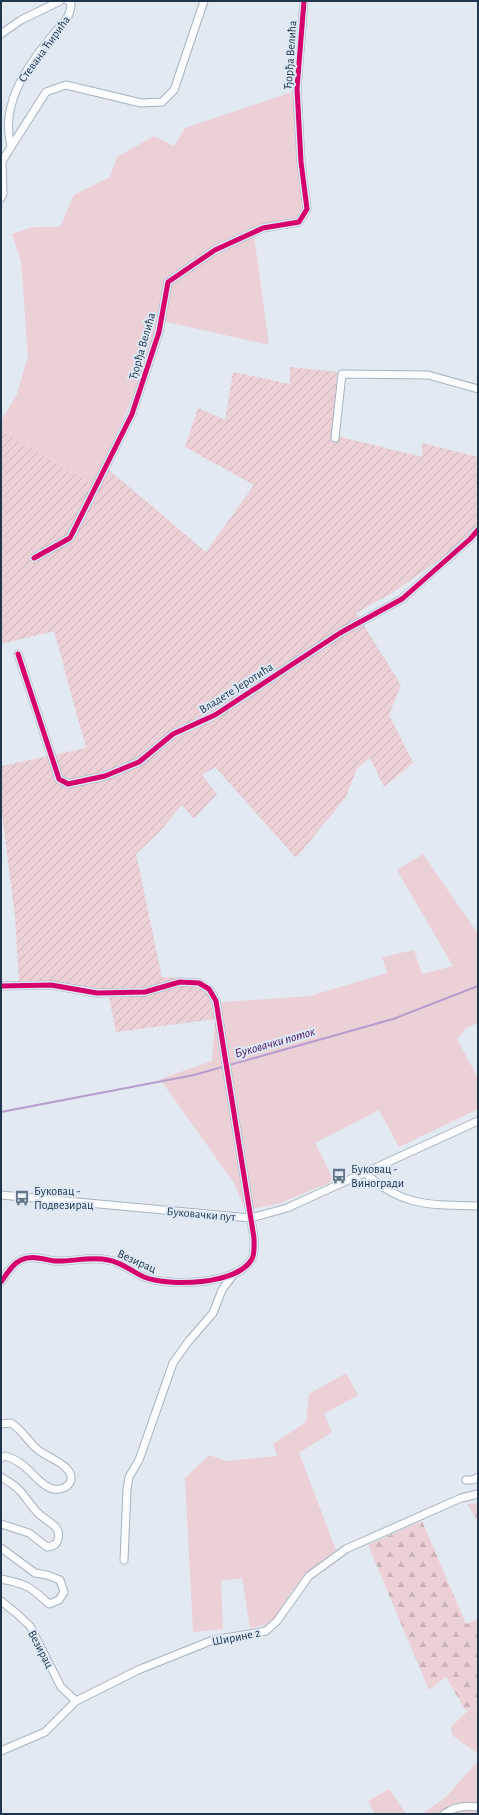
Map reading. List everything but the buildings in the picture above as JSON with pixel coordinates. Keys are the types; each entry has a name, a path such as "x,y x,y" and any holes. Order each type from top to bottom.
{"street":[{"name":"Стевана Ћирића","path":"1,34 21,20 60,1"},
{"name":"Стевана Ћирића","path":"11,146 8,134 10,108 16,91 22,76 69,17 71,2 68,1"},
{"path":"1,198 3,194 2,161 46,92 66,85 141,103 162,102 174,90 204,1"},
{"name":"Ђорђа Велића","path":"34,558 70,538 132,414 159,332 168,282 215,250 264,228 299,222 307,208 301,162 297,88 304,1"},
{"path":"335,438 342,374 428,375 478,388"},
{"name":"Владете Јеротића","path":"18,654 59,779 68,784 105,776 139,762 173,734 215,715 340,633 402,599 470,539 478,530"},
{"name":"Везирац","path":"1,986 51,985 96,993 145,992 180,982 199,983 209,989 216,1001 254,1238 252,1258 243,1268 233,1275 195,1282 176,1284 144,1277 119,1263 108,1260 84,1258 73,1261 31,1258 22,1259 12,1266 1,1282"},
{"name":"Буковачки пут","path":"2,1197 251,1218 287,1208 478,1121"},
{"path":"365,1173 396,1195 429,1205 478,1206"},
{"path":"124,1560 127,1489 129,1477 139,1460 173,1363 188,1342 213,1313 222,1290 233,1275"},
{"path":"1,1424 11,1423 22,1430 37,1449 68,1470 71,1478 70,1484 67,1488 61,1490 48,1488 19,1461 6,1456 1,1458"},
{"path":"1,1477 16,1487 38,1513 55,1526 59,1532 59,1537 53,1546 47,1547 29,1533 1,1524"},
{"path":"466,1480 474,1480 478,1477"},
{"name":"Ширине 2","path":"1,1751 46,1732 76,1701 138,1670 213,1640 266,1631 277,1621 308,1576 346,1549 461,1498 478,1494"},
{"path":"1,1548 35,1573 47,1575 60,1580 64,1592 59,1600 49,1604 34,1590 23,1583 1,1579"},
{"name":"Везирац","path":"1,1601 30,1626 61,1687 76,1701"},
{"path":"444,1814 449,1810 468,1805 478,1807"}],"green space":[{"path":"295,91 300,167 308,219 285,225 253,228 269,345 158,320 134,394 102,464 108,469 97,487 1,431 1,421 17,394 28,356 21,261 12,234 33,227 60,227 74,195 110,177 117,157 154,136 174,146 185,128"},
{"path":"290,367 337,372 333,435 422,457 422,443 478,457 478,526 441,559 392,593 356,613 401,685 389,715 413,763 384,787 370,758 357,768 346,797 296,858 215,767 202,775 217,794 194,819 182,805 160,831 136,854 162,977 184,978 207,989 215,1019 116,1032 108,991 19,982 15,917 1,805 1,766 86,748 54,631 1,644 1,431 97,487 108,469 206,552 254,485 185,447 198,408 225,420 233,372 290,384"},
{"path":"423,854 478,934 478,1023 466,1028 457,1039 478,1078 478,1109 399,1147 379,1110 315,1143 334,1181 278,1204 245,1210 234,1183 160,1079 212,1061 215,1019 211,1003 310,996 387,973 382,957 414,950 422,974 453,966 397,870"},
{"path":"346,1373 358,1395 324,1414 332,1432 299,1453 336,1550 317,1567 305,1575 291,1592 271,1624 250,1628 242,1578 221,1581 223,1629 193,1632 185,1478 209,1455 227,1461 277,1456 273,1444 306,1422 309,1394"},
{"path":"478,1503 478,1523 468,1504"},
{"path":"422,1521 466,1624 478,1619 478,1701 466,1711 446,1677 429,1690 368,1545"},
{"path":"478,1701 478,1754 452,1735 451,1727"},
{"path":"478,1761 478,1814 422,1814 446,1797"},
{"path":"389,1789 406,1814 375,1814 368,1801"}],"waterway":[{"name":"Буковачки поток","path":"1,1112 194,1075 393,1019 478,986"}],"cycle path":[{"path":"34,558 70,538 132,414 159,332 168,282 215,250 263,228 299,222 307,209 301,162 297,88 304,1"},
{"path":"18,654 59,779 68,784 105,776 139,762 173,734 215,715 340,633 402,599 470,539 478,530"},
{"path":"1,986 51,985 97,993 145,992 180,982 199,983 209,989 216,1001 254,1238 254,1254 252,1259 244,1268 218,1279 202,1282 185,1283 155,1280 144,1277 113,1261 101,1259 54,1261 42,1258 25,1259 18,1262 1,1282"}],"place":[{"name":"Буковац - Виногради","path":"339,1176"},
{"name":"Буковац - Подвезирац","path":"22,1198"}]}
